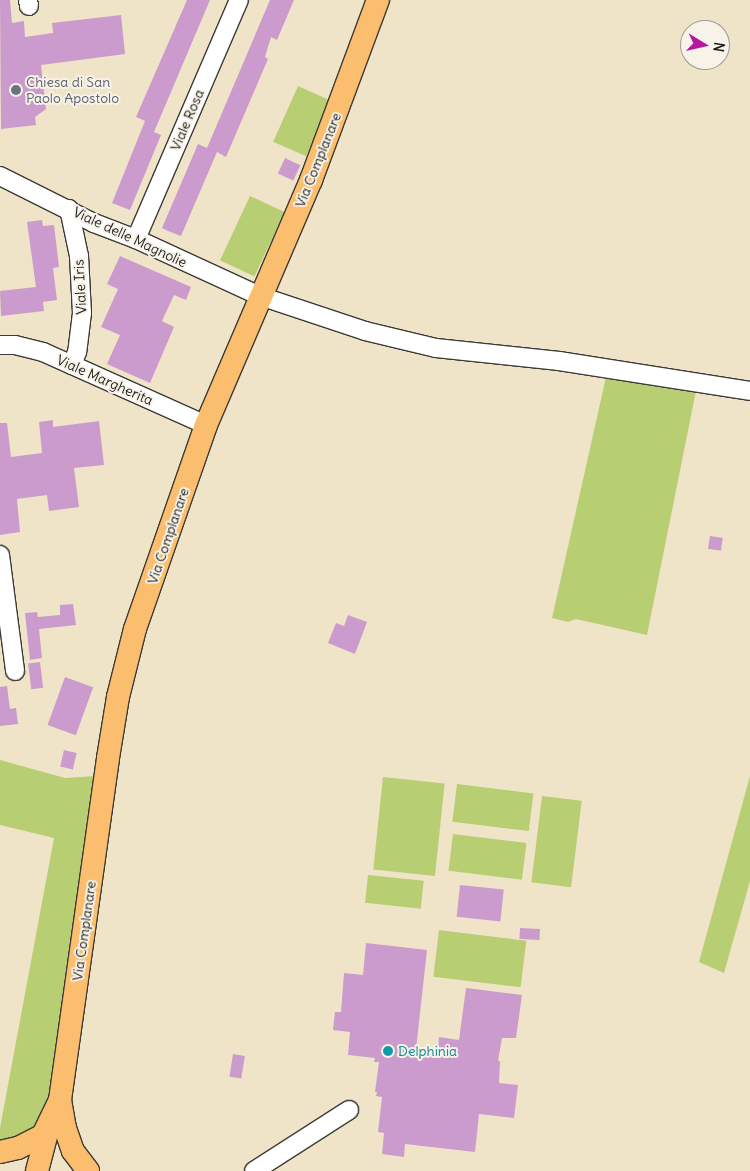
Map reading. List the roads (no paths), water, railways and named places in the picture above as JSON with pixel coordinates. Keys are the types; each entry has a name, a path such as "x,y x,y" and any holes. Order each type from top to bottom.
{"main road":[{"name":"Via Complanare","path":"57,1125 118,697 136,629 206,425 311,180 378,0"},
{"path":"0,1152 18,1148 43,1135 57,1125"},
{"path":"37,1171 57,1125"},
{"path":"57,1125 67,1171"},
{"path":"57,1125 88,1171"}],"street":[{"name":"Viale Rosa","path":"136,239 239,0"},
{"name":"Viale delle Magnolie","path":"0,176 94,223 136,239 260,296 365,331 436,348 559,361 750,391"},
{"name":"Viale Iris","path":"69,209 79,256 82,313 79,343 72,365"},
{"name":"Viale Margherita","path":"0,345 26,347 72,365 206,425"},
{"path":"0,555 16,671"},
{"path":"254,1171 349,1110"}],"place":[{"name":"Chiesa di San Paolo Apostolo","path":"16,90"},
{"name":"Delphinia","path":"388,1051"}]}
